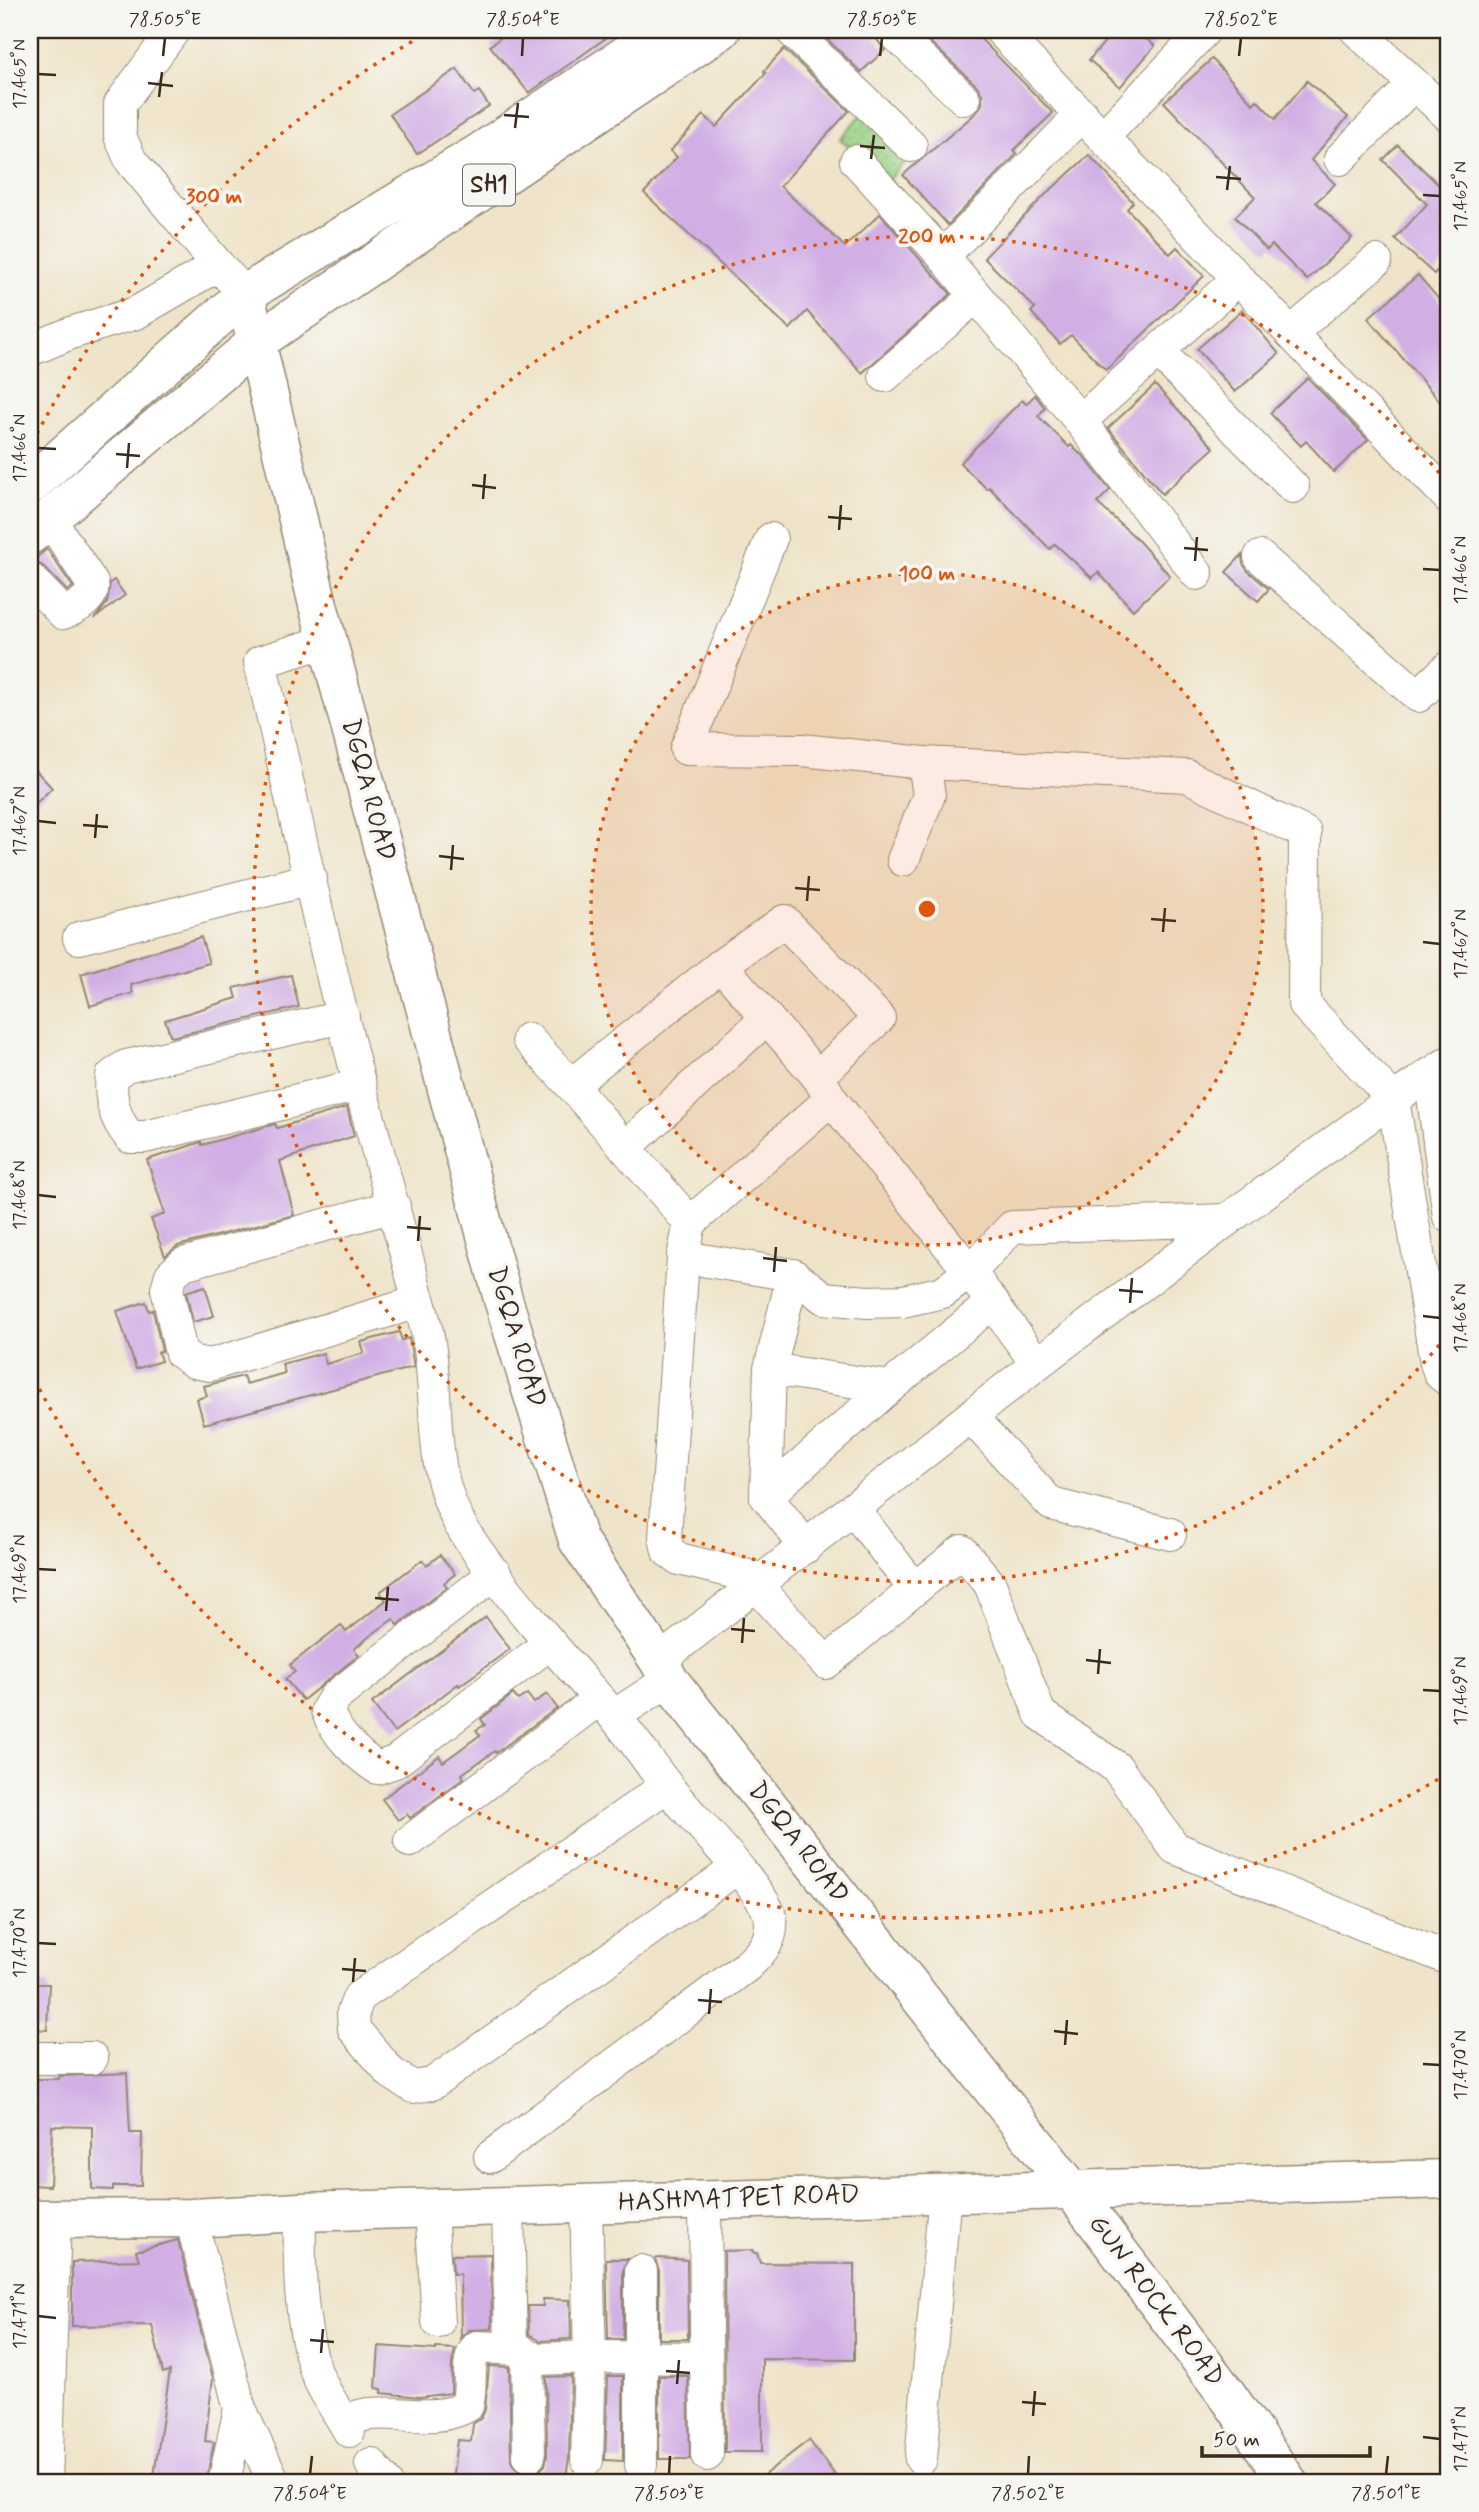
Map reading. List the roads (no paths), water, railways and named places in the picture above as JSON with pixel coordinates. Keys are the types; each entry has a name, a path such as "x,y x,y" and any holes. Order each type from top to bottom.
{"main road":[{"name":"SH1","path":"30,485 245,294 479,153 663,30"},
{"name":"SH1","path":"39,526 258,341 720,30"},
{"name":"DGQA ROAD","path":"245,294 327,641 503,1299 578,1540 664,1671 1072,2190"},
{"name":"HASHMATPET ROAD","path":"42,2219 191,2218 300,2212 1449,2179"},
{"name":"GUN ROCK ROAD","path":"1072,2190 1228,2396 1288,2482"}],"street":[{"path":"174,30 120,104 120,136 131,162 245,294"},
{"path":"791,30 911,146"},
{"path":"891,30 964,99"},
{"path":"1000,30 1449,498"},
{"path":"1104,136 1205,30"},
{"path":"1356,30 1449,116"},
{"path":"1340,159 1414,84"},
{"path":"943,256 1082,114"},
{"path":"856,161 943,256 1080,421 1197,574"},
{"path":"1292,332 1376,261"},
{"path":"30,351 71,333 136,313 218,265"},
{"path":"1080,421 1238,279"},
{"path":"885,376 975,297"},
{"path":"1159,352 1293,487"},
{"path":"30,579 63,613 69,612 92,594 94,589 92,583 39,526"},
{"path":"771,539 686,749 803,750 924,763 1187,776 1305,833 1304,1004 1393,1099 1434,1350 1445,1378"},
{"path":"1260,557 1418,696 1449,667"},
{"path":"327,641 260,662 360,1085 427,1329 435,1438 442,1476 453,1511 495,1573 667,1786 737,1868 766,1906 770,1918 771,1935 762,1952 747,1966 490,2157"},
{"path":"903,860 929,795 924,763"},
{"path":"79,938 310,880"},
{"path":"570,1085 721,965 784,921 879,1018 824,1088 690,1223 683,1257 665,1538 668,1551 679,1559 761,1583 826,1663 962,1551 990,1584 1040,1714 1117,1768 1175,1848 1449,1959"},
{"path":"721,965 824,1088 970,1272 1037,1364"},
{"path":"343,1017 126,1066 112,1076 110,1090 119,1124 130,1136 145,1137 360,1085"},
{"path":"625,1148 767,1018"},
{"path":"528,1039 690,1223"},
{"path":"410,1840 664,1671 761,1583 1037,1364 1227,1220 1439,1068"},
{"path":"1439,1068 1449,1217"},
{"path":"394,1206 183,1264 171,1275 167,1289 181,1353 194,1362 210,1365 418,1302"},
{"path":"683,1257 793,1275 824,1298 903,1301 943,1292 970,1272 1012,1227 1227,1220"},
{"path":"793,1275 770,1368 766,1496 806,1547"},
{"path":"766,1496 890,1387 993,1303"},
{"path":"770,1368 890,1387"},
{"path":"971,1417 1051,1504 1170,1534"},
{"path":"854,1510 915,1589"},
{"path":"495,1573 335,1697 327,1710 331,1722 361,1758 377,1768 396,1762 550,1643"},
{"path":"667,1786 359,1997 353,2012 355,2029 391,2073 413,2087 432,2084 737,1868"},
{"path":"30,2058 92,2057"},
{"path":"921,2459 944,2193"},
{"path":"705,2200 707,2455"},
{"path":"586,2204 590,2357 587,2460"},
{"path":"508,2206 529,2456"},
{"path":"431,2208 438,2322"},
{"path":"300,2212 299,2274 305,2325 316,2372 346,2425 369,2414 440,2415 457,2412 467,2406 471,2395 472,2355 477,2347 519,2352 538,2359 706,2358"},
{"path":"191,2218 240,2409 274,2482"},
{"path":"42,2219 41,2338 46,2482"},
{"path":"641,2271 641,2465"},
{"path":"224,2482 240,2409"}]}
